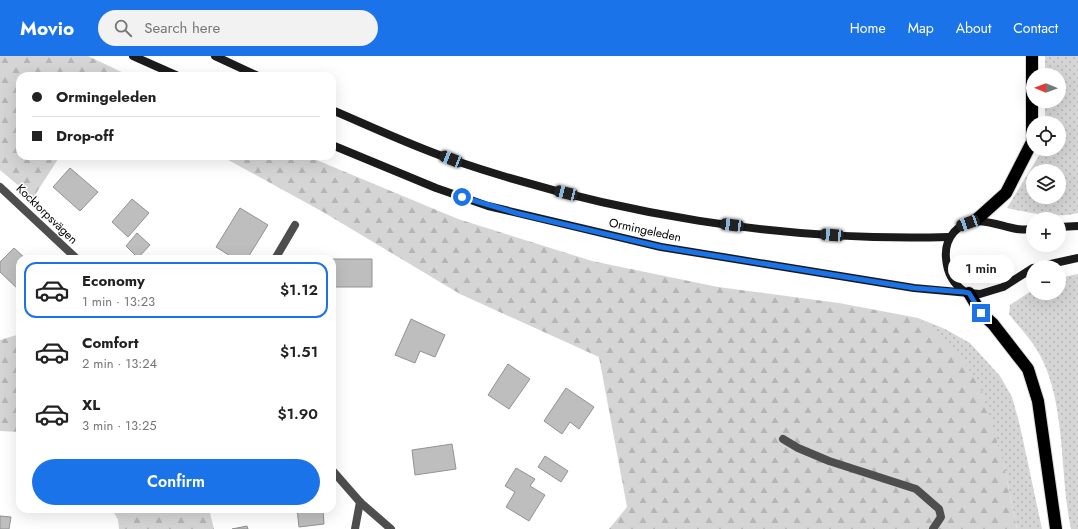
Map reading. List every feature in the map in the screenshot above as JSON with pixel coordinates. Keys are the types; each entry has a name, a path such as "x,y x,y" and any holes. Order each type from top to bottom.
{"highway":[{"path":"976,220 1006,193 1032,142 1032,56"},
{"path":"967,292 981,313 993,324 1028,369 1038,402 1056,529"}],"main road":[{"path":"133,56 169,72"},
{"path":"215,56 249,72"},
{"name":"Ormingeleden","path":"336,112 458,162 508,178 628,208 690,219 774,230 861,237 949,237"},
{"name":"Ormingeleden","path":"336,146 436,188 488,206 661,247 914,288 980,294 1003,287 1026,272"},
{"path":"967,292 955,285 946,269 946,253 949,237 959,226 976,220 1018,229 1026,229"},
{"path":"1066,227 1078,226"},
{"path":"1066,261 1078,258"}],"street":[{"name":"Kocktorpsvägen","path":"0,187 73,255"},
{"path":"277,255 295,225"},
{"path":"782,440 829,461 916,489 939,509 941,517 933,529"},
{"path":"336,475 360,502 391,529"},
{"path":"356,529 360,502"}],"green space":[{"path":"0,56 88,56 122,72 16,72 16,160 57,160 33,198 0,170"},
{"path":"1045,56 1078,56 1078,213 1066,215 1066,212 1028,212 1007,208 1026,177 1026,204 1066,204 1066,164 1034,164 1039,156 1066,156 1066,116 1045,116 1045,108 1066,108 1066,68 1045,68"},
{"path":"228,160 317,160 458,219 592,261 718,287 839,303 918,318 960,356 980,386 1004,465 1017,529 609,529 627,507 599,357 460,294 323,212"},
{"path":"1078,274 1078,529 1071,529 1067,508 1058,414 1047,370 1031,341 1009,314 1010,305 1026,295 1026,300 1066,300 1066,277"},
{"path":"918,318 945,329 970,343 1000,376 1012,397 1020,426 1042,529 1017,529 1004,465"},
{"path":"16,335 16,432 0,431 0,340"},
{"path":"114,513 210,513 214,529 119,529 118,520"}],"building":[{"path":"70,168 98,192 80,211 53,187"},
{"path":"132,199 149,213 128,237 112,222"},
{"path":"240,208 268,225 249,255 229,255 216,247"},
{"path":"137,233 150,245 141,255 135,255 126,246"},
{"path":"14,248 22,255 16,255 16,287 0,272 0,262"},
{"path":"336,259 372,259 372,287 336,287"},
{"path":"411,319 445,335 435,357 420,351 415,363 395,355"},
{"path":"508,364 530,379 509,409 488,395"},
{"path":"566,388 594,407 579,429 570,422 562,434 544,421"},
{"path":"452,444 456,469 415,475 412,450"},
{"path":"545,456 568,471 561,482 538,467"},
{"path":"516,468 535,479 530,486 545,495 529,521 506,507 515,492 505,486"},
{"path":"297,513 323,513 324,524 299,527"},
{"path":"0,516 11,517 9,529 0,529"},
{"path":"247,526 248,529 232,529"}],"route":[{"path":"462,197 488,206 661,247 746,262 914,288 969,293 981,313"}]}
